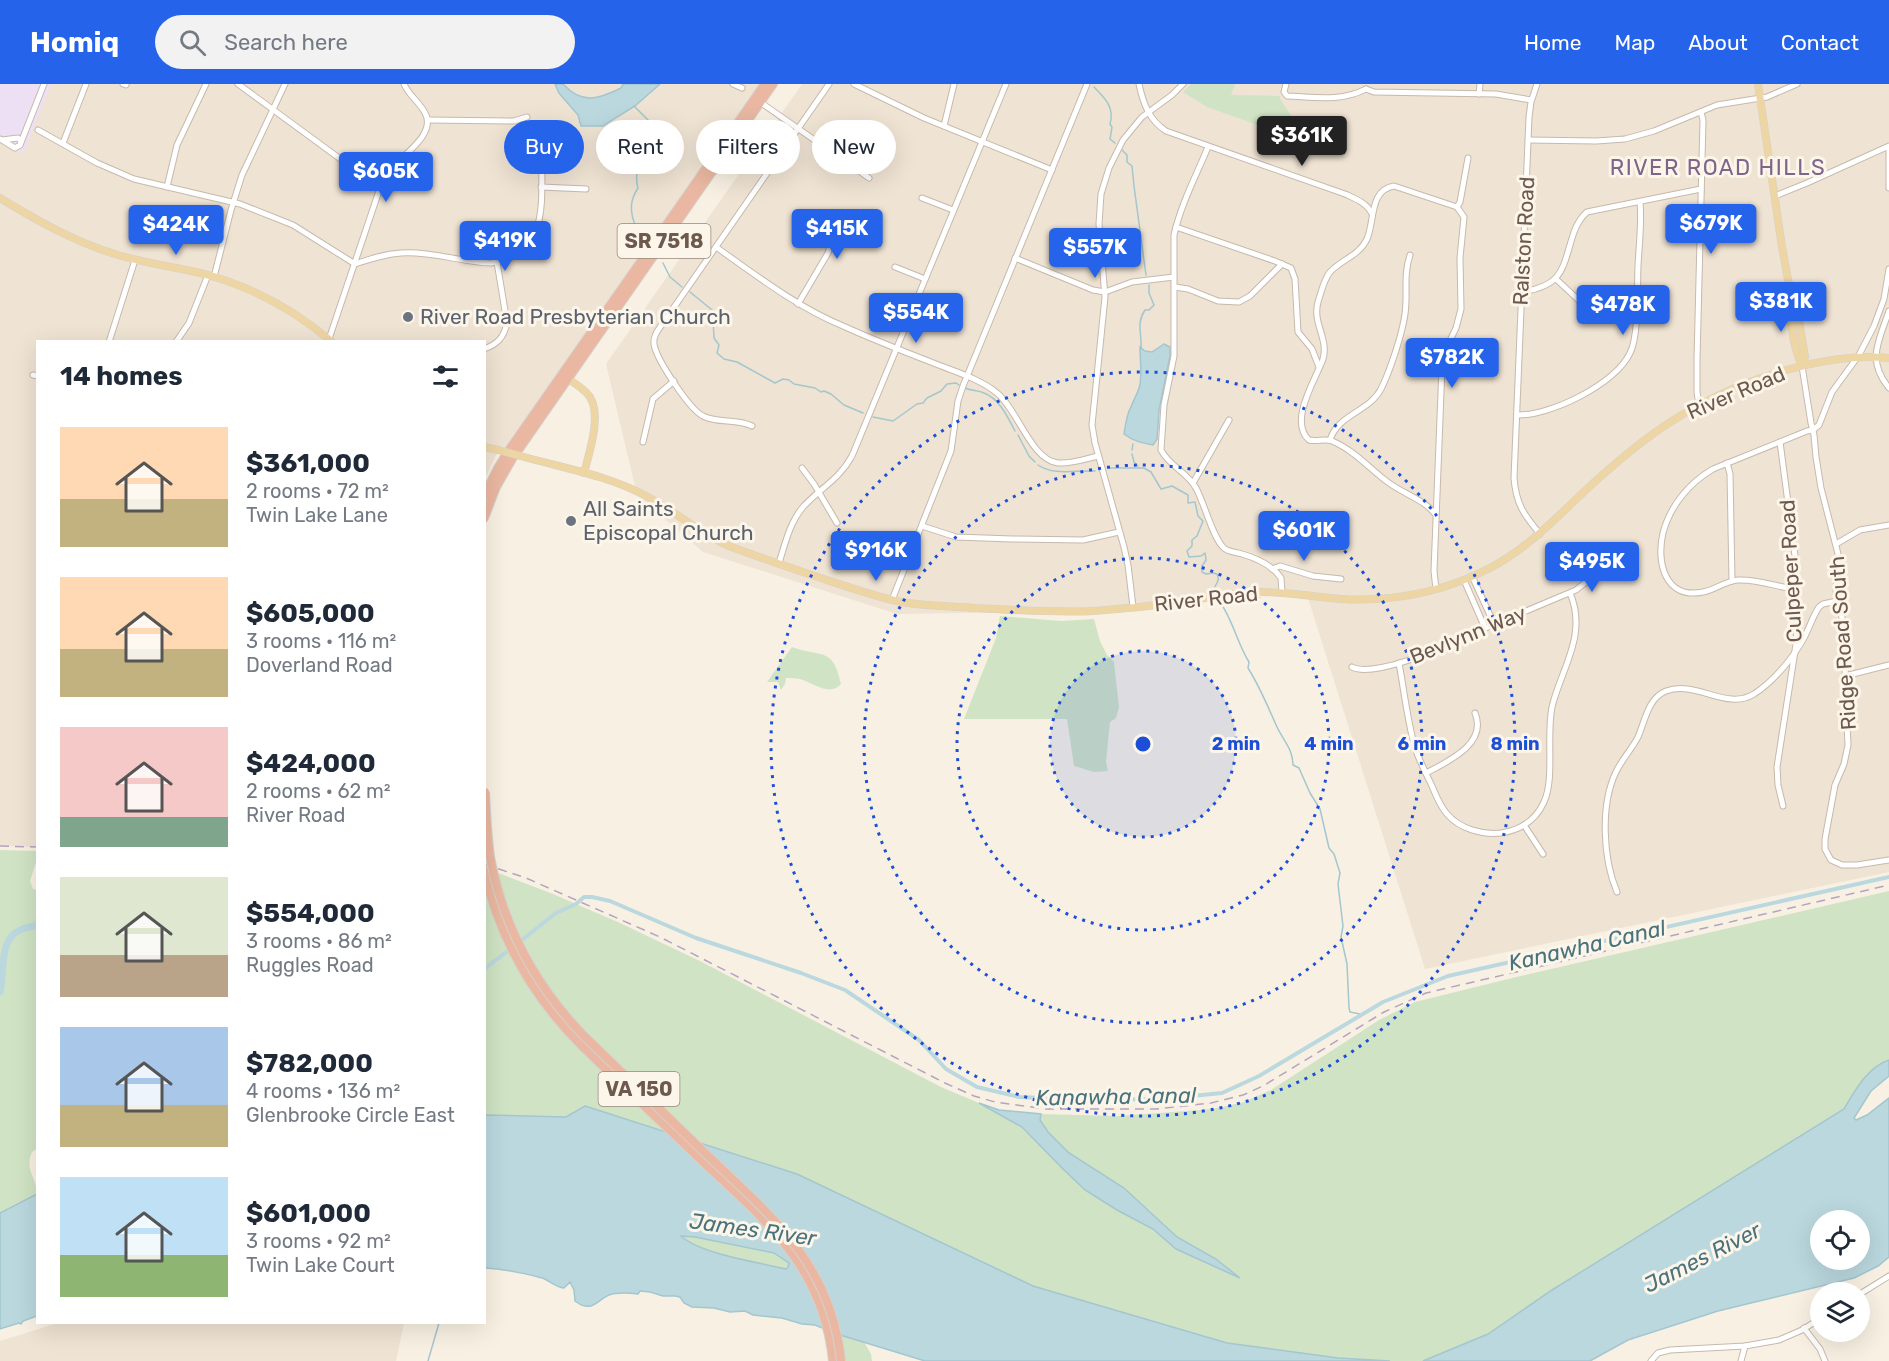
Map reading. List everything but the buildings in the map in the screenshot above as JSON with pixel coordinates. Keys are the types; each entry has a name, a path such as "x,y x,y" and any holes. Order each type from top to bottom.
{"highway":[{"name":"SR 7518","path":"757,101 765,84"},
{"name":"SR 7518","path":"565,376 757,101 773,84"},
{"path":"486,492 501,462 565,376"},
{"path":"486,513 496,487 510,462 565,376"},
{"name":"VA 150","path":"486,808 488,843 495,881 511,927 536,976 556,1005 583,1035 762,1208 793,1241 809,1264 824,1295 835,1329 841,1361"},
{"name":"VA 150","path":"486,877 495,909 511,949 529,981 555,1017 582,1046 766,1222 797,1259 811,1282 824,1314 833,1361"}],"main road":[{"path":"1758,84 1791,296 1791,319 1802,366"},
{"path":"0,198 75,238 112,253 211,276 245,288 309,323 330,340"},
{"name":"River Road","path":"486,447 624,485 655,501 720,542 892,600 929,605 1055,611 1133,608 1239,593 1282,593 1361,600 1396,597 1436,589 1464,580 1506,559 1540,534 1608,470 1667,425 1699,405 1743,386 1802,366 1856,359 1889,358"},
{"path":"565,376 587,393 594,408 594,430 584,473"}],"street":[{"path":"1,139 15,148 21,145 44,84"},
{"path":"63,143 86,84"},
{"path":"167,187 177,145 206,84"},
{"path":"238,84 380,188"},
{"path":"177,340 189,323 211,276 242,175 285,84"},
{"path":"331,340 380,188 394,167 424,134 428,120 423,110 407,91 405,84"},
{"path":"733,84 742,87"},
{"path":"800,126 830,84"},
{"path":"854,84 944,126 1052,170"},
{"path":"944,126 954,84"},
{"path":"779,563 797,516 808,502 840,475 852,456 1006,84"},
{"path":"892,600 951,451 958,401 967,377 1087,84"},
{"path":"1138,84 1148,112 1166,131 1345,195 1361,202 1370,210 1372,216"},
{"path":"1133,608 1128,565 1093,433 1092,412 1105,292 1099,224 1101,194 1115,154 1129,133 1148,112 1183,84"},
{"path":"1286,84 1284,92 1287,96 1340,98 1351,96 1365,87 1374,92 1412,88 1508,95 1531,100"},
{"path":"1479,94 1480,84"},
{"name":"Ralston Road","path":"1537,84 1531,100 1528,140 1514,478 1516,497 1523,513 1540,534"},
{"path":"1528,140 1618,140 1654,131 1722,104 1767,97 1797,84"},
{"path":"757,101 785,120"},
{"path":"1699,405 1697,359 1703,120 1701,112"},
{"path":"428,120 514,121 527,117"},
{"path":"38,130 97,163 124,175 143,182 233,203 293,225 355,264 390,254 408,253 430,254 482,263 497,262 521,250 534,238 540,221 542,174"},
{"path":"800,130 869,178"},
{"path":"1208,147 1190,187 1176,227 1173,253 1174,356 1164,405 1160,447 1164,455 1193,483 1223,547 1257,559 1272,569 1281,578 1282,593"},
{"path":"1775,196 1889,147 1889,188"},
{"path":"1878,152 1888,159"},
{"path":"1457,207 1468,158"},
{"path":"752,426 744,422 714,420 701,416 689,405 674,381 656,350 654,340 661,326 767,174"},
{"path":"1436,515 1431,508 1392,485 1369,465 1330,440 1311,441 1306,438 1303,431 1305,400 1319,369 1325,346 1317,323 1317,304 1329,273 1364,245 1370,232 1372,216 1379,195 1383,190 1394,186 1457,207 1464,217 1460,258 1461,309 1456,328 1445,351 1442,367 1434,571 1436,589"},
{"path":"542,187 586,189"},
{"path":"1522,292 1547,285 1556,279 1567,260 1577,224 1584,214 1593,210 1701,189"},
{"path":"922,198 954,210"},
{"path":"1517,415 1547,409 1577,399 1618,370 1632,350 1636,316 1640,202"},
{"path":"798,304 829,250 827,238 808,224"},
{"path":"1176,227 1291,268 1294,274 1298,332 1312,349 1319,369"},
{"path":"716,247 798,304 827,319 967,377 992,390 1005,400 1042,456 1053,462 1066,463 1098,456"},
{"path":"1330,440 1339,424 1371,401 1382,387 1403,322 1406,304 1405,277 1410,255"},
{"path":"1016,258 1093,290 1105,292 1132,282 1174,277"},
{"path":"110,340 135,260"},
{"path":"486,348 500,340 507,323 497,262"},
{"path":"1174,287 1188,289 1221,302 1239,302 1250,296 1282,264"},
{"path":"895,267 925,279"},
{"path":"1792,589 1749,581 1732,581 1705,592 1686,592 1671,583 1661,566 1660,549 1663,533 1678,501 1703,475 1780,441 1814,430 1819,425 1832,392 1856,359 1876,322 1887,296 1889,269"},
{"path":"1556,279 1586,307 1608,313 1636,316"},
{"path":"1889,311 1876,348 1880,375 1889,388"},
{"name":"Ridge Road South","path":"1802,366 1810,423 1814,430 1821,488 1836,544 1837,601 1846,634 1848,745 1844,764 1835,785 1825,849 1831,860 1842,865 1889,860"},
{"path":"643,442 653,399 674,381"},
{"path":"1193,483 1229,420"},
{"name":"Culpeper Road","path":"1780,441 1795,556 1792,603 1797,638 1777,767 1783,806"},
{"path":"1727,463 1731,485 1732,581"},
{"path":"802,468 837,523"},
{"path":"1836,544 1860,530 1889,525"},
{"path":"922,526 956,537 1012,540 1083,540 1119,532"},
{"path":"1272,569 1280,566 1313,576 1341,579"},
{"path":"1399,663 1414,742 1444,811 1464,827 1480,831 1508,832 1524,825 1539,811 1548,790 1550,723 1556,696 1568,666 1574,641 1575,614 1570,593 1583,585 1587,574"},
{"path":"1472,576 1494,624"},
{"path":"1464,580 1485,628"},
{"name":"Bevlynn Way","path":"1352,667 1361,670 1399,663 1570,593"},
{"path":"1617,892 1605,843 1610,794 1616,772 1636,740 1655,698 1666,691 1685,688 1730,700 1742,699 1760,689 1795,653 1819,607 1837,601"},
{"path":"1845,676 1889,665"},
{"path":"1426,773 1454,758 1472,741 1479,722 1475,713"},
{"path":"1524,825 1543,854"},
{"path":"1870,1288 1889,1276"},
{"path":"1651,1361 1658,1353 1670,1350 1745,1346 1779,1340 1810,1324"},
{"path":"1804,1328 1820,1349 1825,1361"},
{"path":"1741,1361 1745,1346"}],"shaded area":[{"path":"0,84 764,84 739,120 696,120 696,174 701,174 507,453 498,451 486,477 486,340 36,340 36,847 0,846"},
{"path":"0,84 51,84 23,154 0,140"},
{"path":"802,84 1889,84 1889,872 1425,969 1307,595 1272,592 1092,611 897,614 703,552 637,495 606,364 739,174 800,174 800,120 777,120"},
{"path":"55,1324 404,1324 396,1361 0,1361 0,1341"}],"green space":[{"path":"1191,84 1235,84 1231,95 1280,96 1300,129 1295,138 1207,107 1183,92"},
{"path":"1000,616 1061,621 1094,619 1100,641 1107,655 1114,662 1119,707 1116,718 1110,722 1106,762 1108,771 1094,772 1074,766 1067,719 964,719 996,638"},
{"path":"792,647 830,658 838,672 841,684 837,688 827,689 800,679 786,678 781,690 778,682 767,682"},
{"path":"0,850 36,851 36,862 30,881 33,889 36,890 36,1149 32,1152 29,1164 36,1195 0,1213"},
{"path":"486,870 553,894 620,923 700,961 941,1087 979,1103 999,1110 1041,1114 1118,1116 1213,1109 1244,1102 1271,1090 1379,1020 1415,1002 1889,891 1889,1060 1868,1074 1844,1109 1552,1290 1488,1334 1423,1361 1338,1358 1227,1343 1033,1286 797,1174 586,1106 566,1117 486,1115"},
{"path":"680,1236 774,1253 789,1263 786,1269 731,1257 704,1248"},
{"path":"842,1335 864,1342 872,1361 845,1361"}],"water":[{"path":"555,84 563,84 577,95 591,98 613,92 621,88 623,84 660,84 635,106 613,120 596,120 596,126 584,126 584,120 579,120 578,115 559,93"},
{"path":"1164,344 1170,347 1170,356 1159,410 1157,439 1153,445 1124,434 1129,412 1140,385 1140,347 1152,352"},
{"name":"James River","path":"1889,1060 1889,1076 1871,1091 1854,1118 1856,1120 1867,1115 1889,1098 1889,1257 1878,1266 1870,1270 1854,1278 1838,1282 1810,1282 1810,1289 1718,1311 1628,1340 1590,1361 1423,1361 1488,1334 1552,1290 1844,1109 1863,1080 1875,1068"},
{"path":"979,1103 999,1110 1041,1114 1040,1120 1048,1132 1069,1153 1124,1188 1177,1237 1216,1259 1240,1278 1176,1249 1153,1229 1085,1190 1022,1127"},
{"name":"James River","path":"585,1106 797,1174 1033,1286 1227,1343 1338,1358 1390,1361 925,1361 815,1325 753,1315 745,1311 730,1312 714,1308 692,1307 684,1303 680,1297 675,1296 640,1291 638,1294 616,1293 594,1305 581,1305 575,1301 574,1290 570,1282 564,1288 535,1276 486,1268 486,1115 566,1117","holes":["681,1236 774,1253 789,1263 786,1269 715,1253"]},
{"path":"36,1195 36,1316 21,1324 0,1329 0,1213"}],"waterway":[{"path":"1094,87 1110,108 1112,127 1110,139 1115,143"},
{"path":"634,106 652,124 643,134 641,150 635,158 638,188 633,197 631,209 641,241"},
{"path":"1122,150 1127,155 1127,162 1132,166 1146,275"},
{"path":"663,263 670,277 682,287"},
{"path":"1141,348 1142,315 1145,310 1149,310 1154,305 1149,293 1149,285"},
{"path":"690,292 717,314 717,319 713,318 714,338 719,345 717,353 724,359 737,362 775,383 783,379 794,384 815,388 821,392 824,391 844,405 863,413"},
{"path":"873,417 893,421 941,391 947,384 959,385"},
{"path":"965,388 982,392 995,400 1003,409 1015,431"},
{"path":"1018,435 1029,456 1035,462"},
{"path":"1132,450 1133,444"},
{"path":"1132,454 1138,466"},
{"path":"1038,465 1058,471 1095,471"},
{"path":"1108,468 1144,468 1151,472 1161,489 1172,486 1188,495 1188,503 1195,502 1198,516 1203,521 1197,536 1192,540 1192,546 1187,551 1189,557 1201,556 1205,553 1206,560 1202,566 1202,572 1217,574 1218,579 1214,591"},
{"path":"1220,602 1249,662 1248,668 1290,749 1293,765 1299,768 1320,809 1329,848 1334,854 1340,873 1338,884 1343,926 1341,937 1347,964 1349,1008 1350,1012 1360,1014"},
{"name":"Kanawha Canal","path":"518,943 556,913 576,904 584,897 610,901 696,938 845,990 919,1040 946,1069 977,1087 1019,1097 1094,1100 1162,1099 1222,1093 1259,1076 1383,1002 1448,976 1889,877"},
{"path":"0,992 5,952 10,938 20,930 36,926"},
{"name":"Kanawha Canal","path":"486,967 513,947"},
{"path":"428,1361 439,1324"}],"railway":[{"path":"0,846 36,847"},
{"path":"486,865 526,878 660,937 974,1096 995,1102 1046,1109 1157,1109 1211,1103 1243,1095 1263,1086 1384,1012 1426,993 1889,885"}],"place":[{"name":"River Road Presbyterian Church","path":"408,317"},
{"name":"All Saints Episcopal Church","path":"571,521"}],"district":[{"name":"RIVER ROAD HILLS","path":"1718,167"}]}
